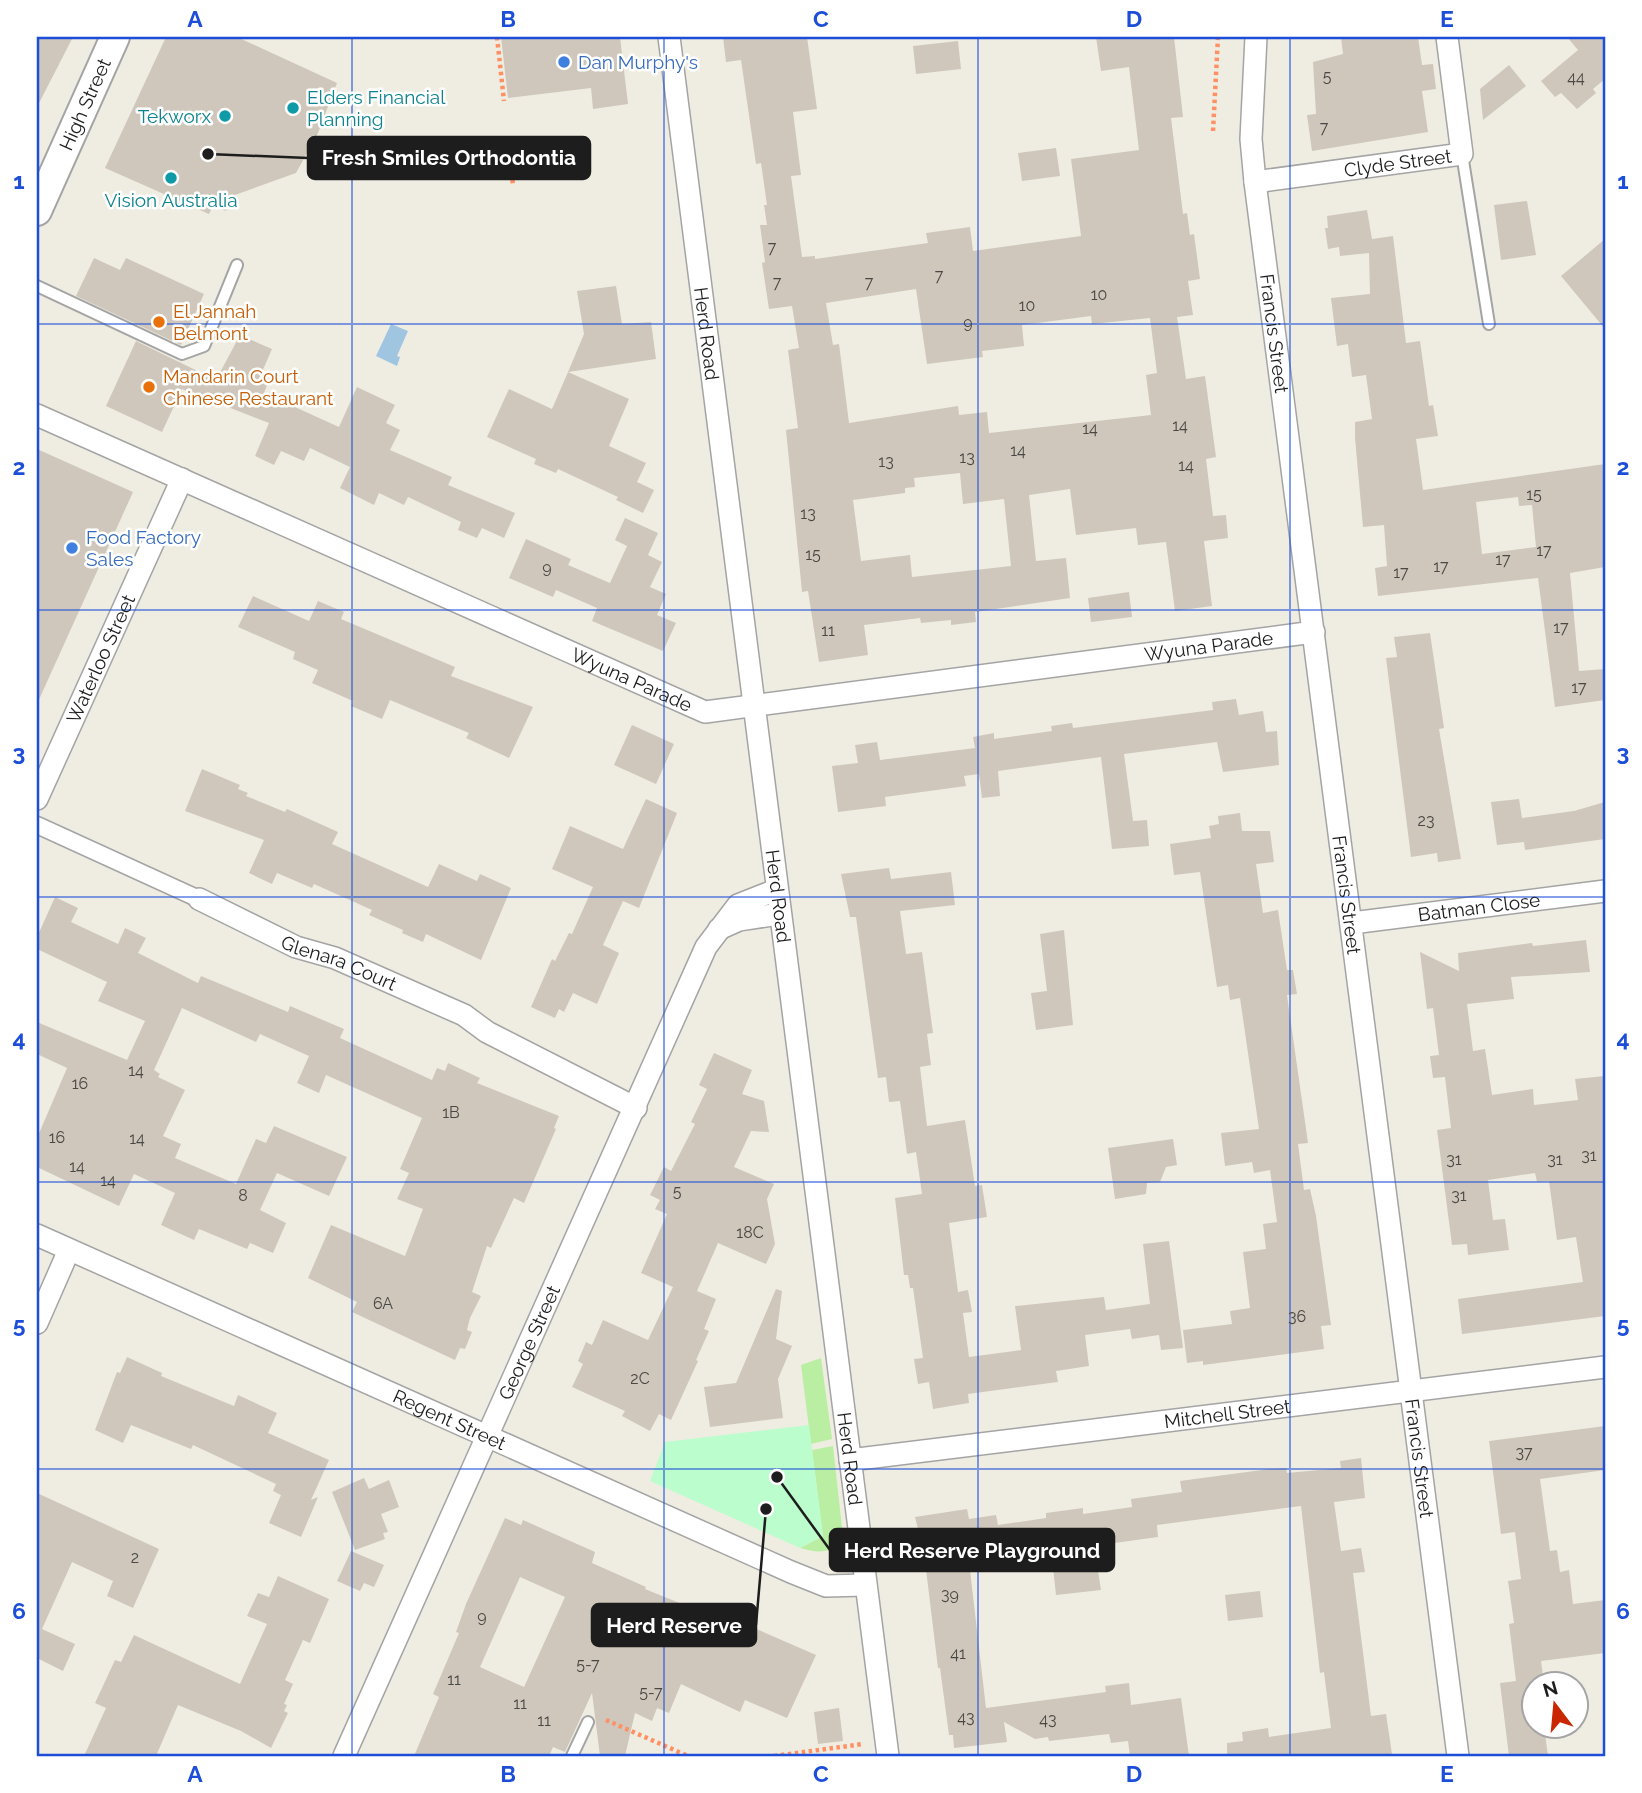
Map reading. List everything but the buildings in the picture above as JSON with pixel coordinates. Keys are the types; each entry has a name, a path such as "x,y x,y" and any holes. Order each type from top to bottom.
{"street":[{"name":"High Street","path":"37,211 115,37"},
{"name":"Herd Road","path":"669,37 887,1749"},
{"name":"Francis Street","path":"1256,37 1251,139 1255,182 1459,1756"},
{"name":"Clyde Street","path":"1255,182 1462,154 1447,37"},
{"name":"Wyuna Parade","path":"37,415 705,712 1314,632"},
{"name":"Waterloo Street","path":"37,799 182,479"},
{"name":"Glenara Court","path":"37,825 296,947 335,958 464,1015 487,1032 636,1108"},
{"name":"George Street","path":"345,1756 485,1437 636,1108 706,947 717,929 738,905 776,890"},
{"name":"Batman Close","path":"1352,923 1605,891"},
{"path":"717,929 739,920 779,914"},
{"name":"Regent Street","path":"37,1235 791,1572 827,1586 865,1585"},
{"path":"37,1323 69,1250"},
{"name":"Mitchell Street","path":"850,1460 1605,1367"}],"lane":[{"path":"1462,154 1489,324"},
{"path":"37,286 182,354 204,346 237,265"},
{"path":"572,1756 588,1722"}],"path":[{"path":"497,37 504,101"},
{"path":"1213,131 1218,37"},
{"path":"509,145 513,186"},
{"path":"588,1722 598,1719 611,1721 688,1756"},
{"path":"774,1756 887,1749"}],"green space":[{"path":"821,1358 832,1439 811,1444 801,1365"},
{"path":"809,1425 823,1536 800,1548 650,1481 665,1442"},
{"path":"833,1446 843,1536 835,1547 824,1551 800,1548 823,1536 812,1450"}],"water":[{"path":"391,324 408,331 397,356 400,357 397,366 376,356"}],"place":[{"name":"Dan Murphy's","path":"564,62"},
{"name":"Elders Financial Planning","path":"293,108"},
{"name":"Tekworx","path":"225,116"},
{"name":"Fresh Smiles Orthodontia","path":"208,154"},
{"name":"Vision Australia","path":"171,178"},
{"name":"El Jannah Belmont","path":"159,322"},
{"name":"Mandarin Court Chinese Restaurant","path":"149,387"},
{"name":"Food Factory Sales","path":"72,548"},
{"name":"Herd Reserve Playground","path":"777,1477"},
{"name":"Herd Reserve","path":"766,1509"}]}
